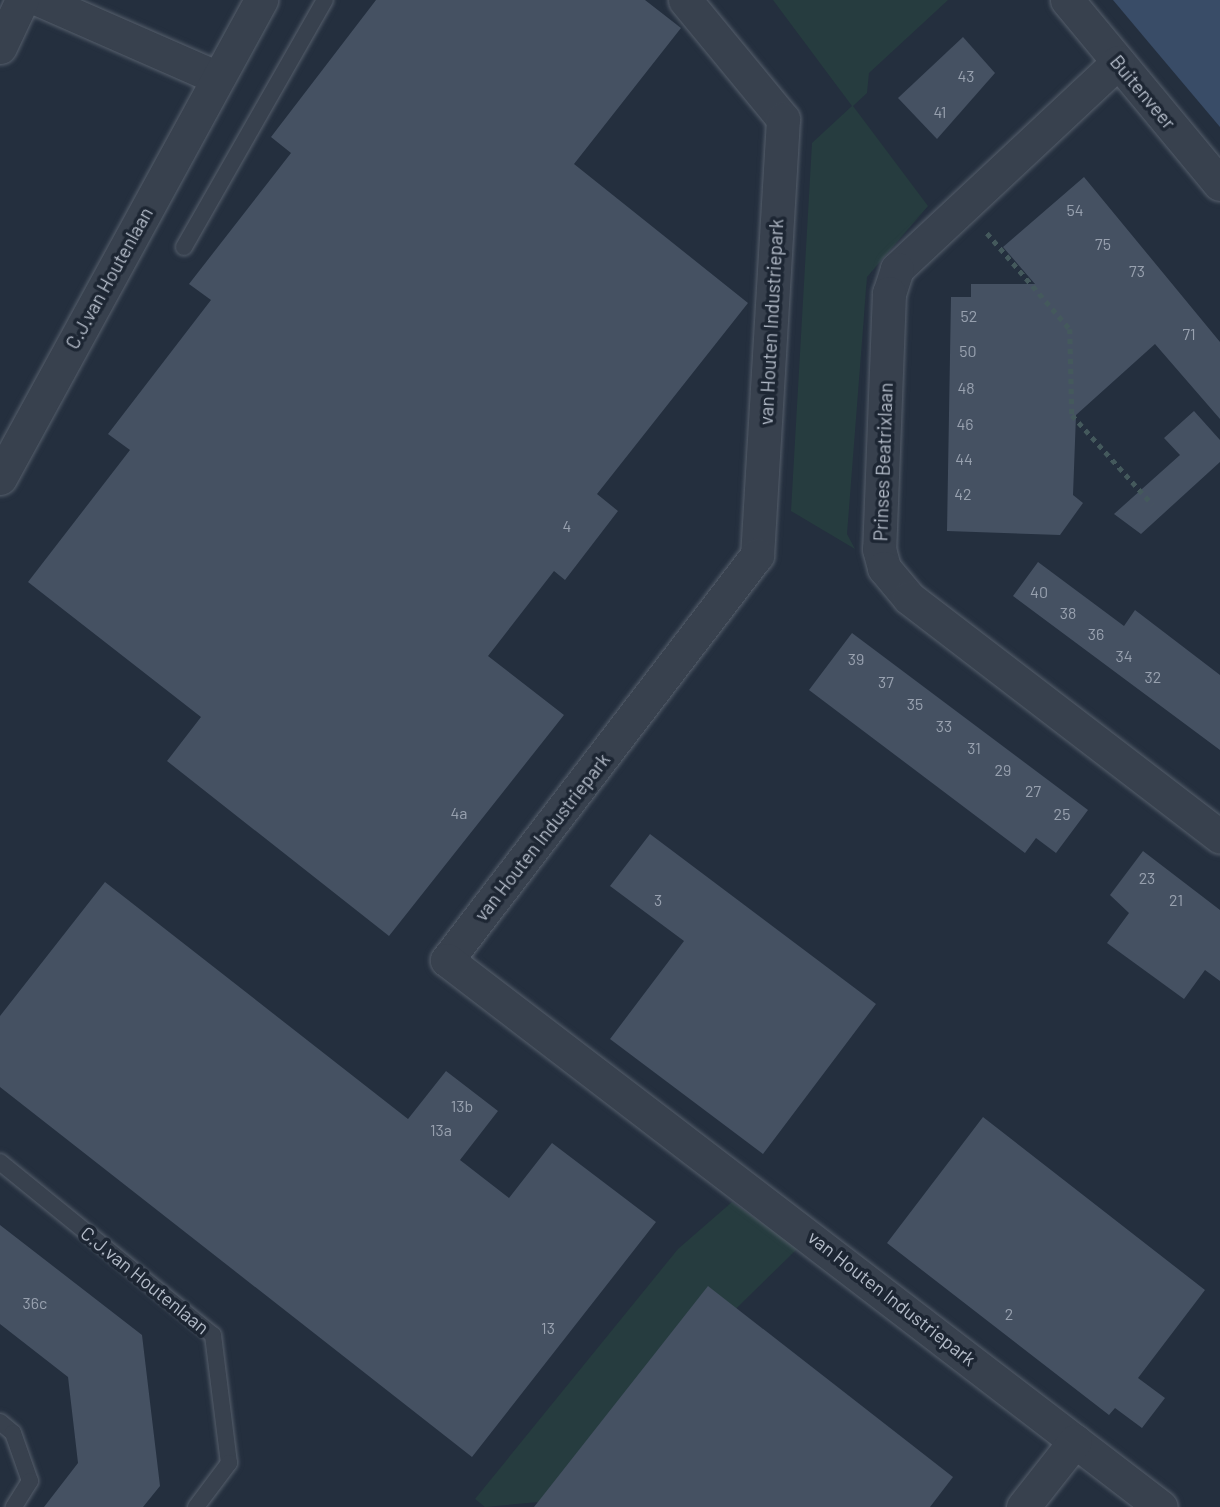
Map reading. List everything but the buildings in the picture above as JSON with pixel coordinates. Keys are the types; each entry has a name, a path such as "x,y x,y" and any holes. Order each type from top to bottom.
{"street":[{"path":"0,47 22,0"},
{"path":"40,0 218,78"},
{"name":"C.J.van Houtenlaan","path":"0,478 261,0"},
{"name":"van Houten Industriepark","path":"685,0 783,119 758,555 447,960 1161,1507"},
{"name":"Buitenveer","path":"1067,0 1220,184"},
{"name":"Prinses Beatrixlaan","path":"1118,62 913,248 889,293 879,549 884,568 909,598 1220,837"},
{"path":"1023,1507 1075,1441"}],"lane":[{"path":"184,247 325,0"},
{"name":"C.J.van Houtenlaan","path":"0,1162 213,1335 229,1463 196,1507"},
{"path":"0,1422 13,1433 30,1481 14,1507"}],"path":[{"path":"961,204 1070,329 1072,415 1152,504"}],"green space":[{"path":"773,0 948,0 869,73 867,93 853,106 928,206 867,277 847,534 855,549 791,511 812,143 852,106"},
{"path":"732,1202 798,1248 539,1502 485,1507 475,1499 678,1249"}],"water":[{"path":"1113,0 1220,0 1220,127 1155,50"}]}
